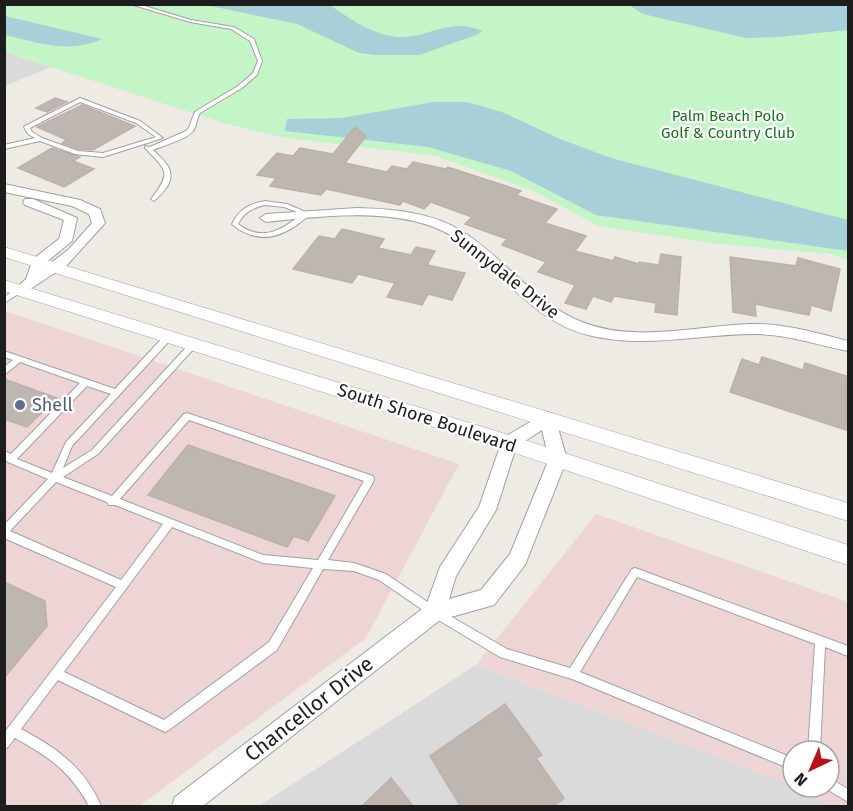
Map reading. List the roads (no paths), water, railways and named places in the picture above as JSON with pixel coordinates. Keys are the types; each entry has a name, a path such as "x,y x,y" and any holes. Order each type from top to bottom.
{"street":[{"path":"4,188 76,203 95,212 99,223 90,236 56,268 19,285"},
{"path":"4,196 33,203 71,218 65,241 38,262 19,285"},
{"name":"Sunnydale Drive","path":"267,218 335,212 377,213 420,220 448,228 477,249 551,314 588,330 622,337 762,330 793,332 849,346"},
{"name":"South Shore Boulevard","path":"4,252 849,512"},
{"name":"South Shore Boulevard","path":"19,285 194,344 509,443 849,555"},
{"path":"435,612 447,573 487,510 509,443 547,418 558,459"},
{"name":"Chancellor Drive","path":"184,807 435,612 487,598 518,559 558,459"}],"lane":[{"path":"132,4 190,21 236,29 252,40 260,61 257,70 247,82 194,116 193,126 188,134 147,146 103,155 77,153 40,139 30,133 27,128 80,100 138,122 160,138 147,146"},
{"path":"4,147 40,139"},
{"path":"147,146 166,166 169,177 167,184 154,199"},
{"path":"285,205 307,214 291,227 277,234 262,237 243,232 236,224 239,214 250,206 285,205"},
{"path":"4,301 19,285"},
{"path":"54,478 69,444 170,335"},
{"path":"123,585 4,532 54,478 96,452 194,344"},
{"path":"4,354 117,393"},
{"path":"4,372 19,359"},
{"path":"86,382 8,457 112,502 263,560 354,567 382,577 504,653 572,674 781,759"},
{"path":"57,674 165,726 273,646 370,480 187,416 112,502"},
{"path":"4,743 169,524"},
{"path":"572,674 635,572 849,651"},
{"path":"815,739 820,640"},
{"path":"14,731 55,753 74,771 95,807"}],"water":[{"path":"206,5 330,5 376,32 396,37 406,37 453,26 472,27 483,31 419,55 376,55 359,53 297,24"},
{"path":"629,5 848,5 848,30 746,38 643,14"},
{"path":"5,16 102,39 77,46 54,46 30,41 5,35"},
{"path":"433,102 467,102 502,112 560,139 611,158 848,220 848,251 596,215 511,171 428,147 285,131 287,119 342,118"}],"place":[{"name":"Shell","path":"20,405"}],"park label":[{"name":"Palm Beach Polo Golf & Country Club","path":"728,124"}]}
